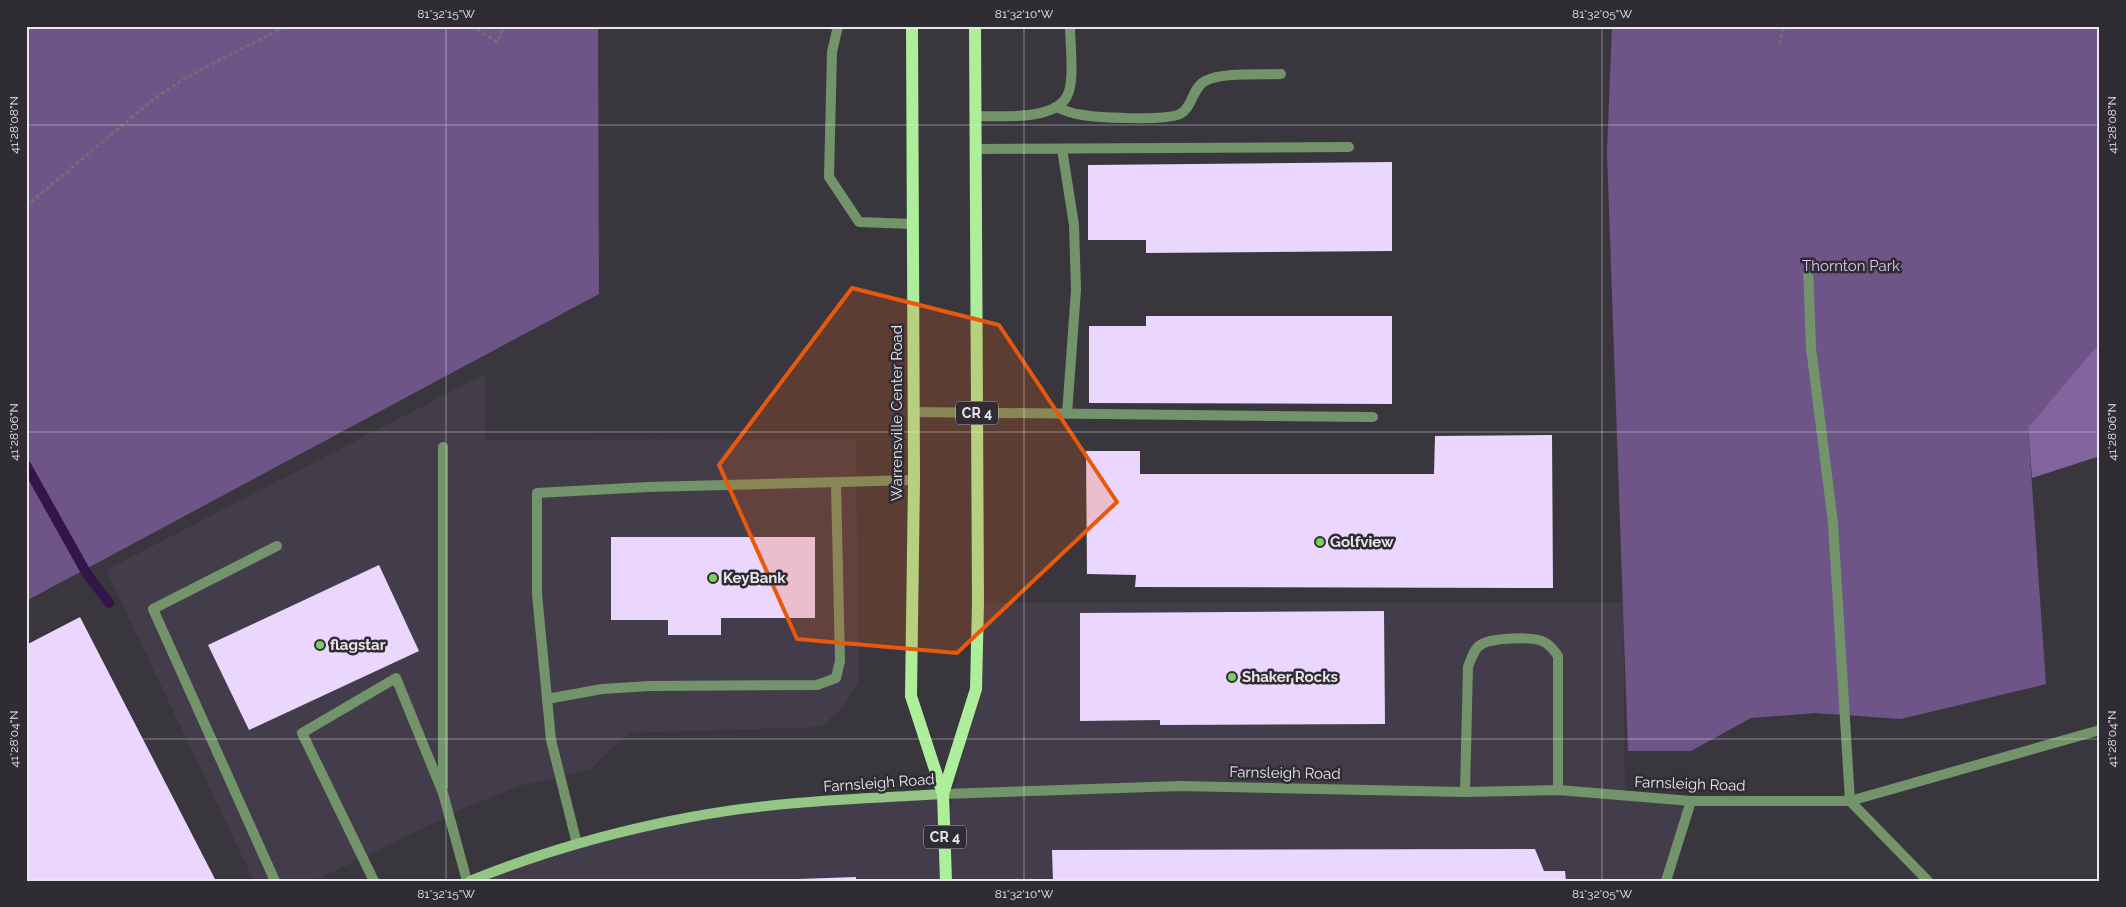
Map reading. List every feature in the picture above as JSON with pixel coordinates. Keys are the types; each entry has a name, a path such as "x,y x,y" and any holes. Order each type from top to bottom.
{"main road":[{"name":"Warrensville Center Road","path":"912,26 914,480 911,696 943,794 946,881"},
{"name":"Warrensville Center Road","path":"943,794 976,689 975,26"},
{"name":"Farnsleigh Road","path":"468,881 512,864 577,844 692,817 834,800 943,794"}],"street":[{"path":"838,26 832,52 829,177 858,222 913,224"},
{"path":"976,116 1032,115 1055,107 1067,97 1070,79 1070,26"},
{"path":"1055,107 1077,114 1104,117 1167,117 1181,114 1188,107 1197,88 1204,82 1216,77 1281,74"},
{"path":"976,149 1350,148"},
{"path":"1062,149 1074,225 1076,290 1067,414"},
{"path":"1808,267 1811,348 1833,523 1850,801 1928,881"},
{"path":"914,412 1373,417"},
{"path":"443,447 443,793"},
{"path":"577,844 551,740 536,594 536,493 648,486 836,484 914,480"},
{"path":"547,699 602,689 650,686 817,685 836,678 840,661 836,484"},
{"path":"275,881 153,609 277,546"},
{"path":"1465,792 1468,667 1473,654 1481,644 1496,640 1533,639 1544,641 1558,656 1558,790"},
{"path":"374,881 302,733 396,678 443,793 468,881"},
{"name":"Farnsleigh Road","path":"943,794 1180,786 1465,792 1558,790 1691,801 1850,801 2100,730"},
{"path":"1666,881 1691,801"}],"path":[{"path":"26,206 155,98 189,76 286,26"},
{"path":"472,26 497,42 504,26"},
{"path":"1779,44 1784,26"}],"highlighted area":[{"path":"852,288 999,325 1117,502 957,653 797,639 719,465"}],"shaded area":[{"path":"2100,342 2100,456 2032,478 2028,428"},
{"path":"485,374 486,440 856,439 859,680 844,706 821,727 628,733 590,770 523,785 469,806 314,881 254,881 106,570"},
{"path":"978,603 1623,603 1625,796 1691,801 1666,881 470,881 512,864 693,817 943,794 945,835 976,689"}],"green space":[{"path":"26,26 598,26 599,294 26,601"},
{"name":"Thornton Park","path":"1612,26 2100,26 2100,342 2028,429 2046,684 1901,719 1815,713 1751,718 1691,751 1628,751 1607,152"}],"building":[{"path":"1392,162 1392,251 1146,253 1146,240 1088,240 1088,165"},
{"path":"1146,316 1392,316 1392,404 1089,403 1089,326 1146,326"},
{"name":"Golfview","path":"1552,435 1553,588 1135,587 1136,575 1087,574 1086,451 1140,451 1140,474 1434,474 1435,436"},
{"name":"KeyBank","path":"611,537 815,537 815,618 721,618 721,635 668,635 668,620 611,620"},
{"path":"379,565 419,651 249,730 208,645"},
{"name":"Shaker Rocks","path":"1384,611 1385,724 1160,725 1160,720 1080,721 1080,613"},
{"path":"80,617 216,881 26,881 26,645"},
{"path":"1535,849 1544,871 1565,871 1566,881 1053,881 1052,850"},
{"path":"856,877 856,881 799,881 799,879"}],"waterway":[{"path":"26,465 87,574 109,603"}],"place":[{"name":"Golfview","path":"1320,542"},
{"name":"KeyBank","path":"713,578"},
{"name":"flagstar","path":"320,645"},
{"name":"Shaker Rocks","path":"1232,677"}]}
